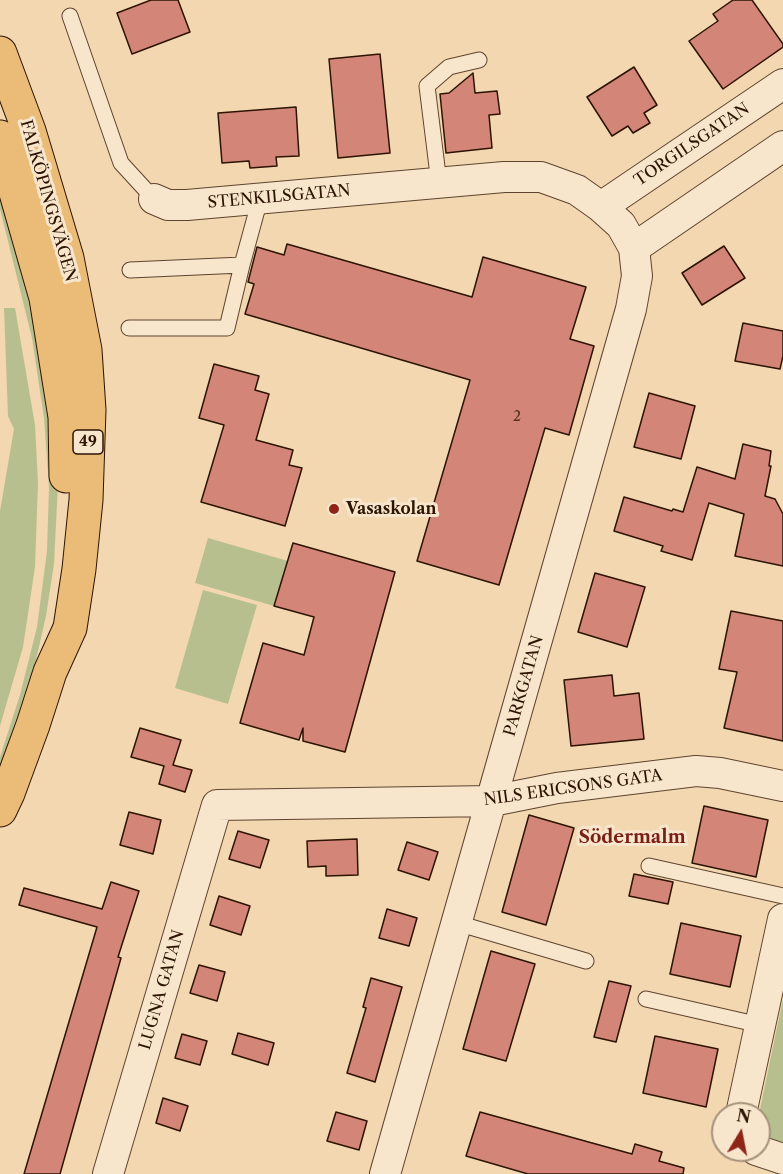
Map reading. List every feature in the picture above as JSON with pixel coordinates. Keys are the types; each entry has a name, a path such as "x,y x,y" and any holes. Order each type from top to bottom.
{"main road":[{"name":"FALKÖPINGSVÄGEN","path":"0,53 29,131 67,258 85,350 89,410 86,500 79,569 69,628 50,672 33,725 0,810"},
{"name":"FALKÖPINGSVÄGEN","path":"0,137 46,298 65,417 67,498 50,672"}],"street":[{"name":"TORGILSGATAN","path":"602,207 783,84"},
{"path":"634,248 783,146"},
{"name":"STENKILSGATAN","path":"154,199 168,205 178,205 504,177 541,177 577,190 602,207"},
{"name":"PARKGATAN","path":"385,1174 630,309 637,276 634,248 621,225 602,207"},
{"name":"NILS ERICSONS GATA","path":"217,805 492,801 557,788 696,771 720,773 783,786"},
{"name":"LUGNA GATAN","path":"108,1174 217,805"},
{"path":"744,1102 783,919"}],"lane":[{"name":"STENKILSGATAN","path":"70,16 121,163 154,199"},
{"path":"439,183 427,86 449,67 479,60"},
{"path":"129,328 227,328 260,199"},
{"path":"130,270 242,266"},
{"path":"649,866 783,896"},
{"path":"457,923 586,961"},
{"path":"646,999 760,1025"}],"green space":[{"path":"0,166 17,221 59,464 54,564 46,616 31,682 0,773 0,757 20,695 37,627 47,551 49,488 44,418 32,338 0,209"},
{"path":"4,308 15,308 35,425 38,483 35,567 23,647 0,726 0,511 14,429 8,416"},
{"path":"208,538 288,561 274,606 195,583"},
{"path":"203,590 257,605 228,704 175,688"},
{"path":"783,999 783,1143 771,1139 771,1102 762,1102"}],"building":[{"path":"151,0 178,0 190,32 132,54 117,13"},
{"path":"733,0 752,0 783,47 723,89 689,41 718,21 713,14"},
{"path":"380,54 390,153 338,158 329,59"},
{"path":"634,67 657,105 644,113 650,123 633,133 628,126 612,136 587,97"},
{"path":"473,73 475,93 497,91 500,114 489,115 492,148 446,153 440,94 449,93"},
{"path":"296,107 299,156 276,157 277,166 250,168 249,161 222,163 218,113"},
{"path":"287,244 472,297 483,257 586,287 570,339 594,346 569,435 545,428 499,585 417,561 470,380 245,314 254,284 248,282 257,247 284,255"},
{"path":"724,246 745,278 702,305 682,273"},
{"path":"743,323 783,331 783,356 780,369 735,361"},
{"path":"214,364 259,376 255,390 269,394 256,440 293,450 289,465 302,468 285,526 201,502 224,425 199,418"},
{"path":"649,393 695,406 681,459 634,447"},
{"path":"743,444 771,451 769,466 771,466 765,496 775,499 783,514 783,566 735,556 744,514 709,503 692,560 661,551 663,546 614,531 624,497 683,512 697,467 735,479"},
{"path":"293,543 395,572 345,752 303,741 303,728 299,740 240,723 263,643 304,655 314,617 274,606"},
{"path":"595,573 645,587 627,647 578,632"},
{"path":"731,611 783,621 783,741 724,728 737,672 719,669"},
{"path":"612,675 614,696 639,693 644,739 571,746 564,680"},
{"path":"140,728 181,740 173,765 192,770 185,792 159,784 164,766 131,757"},
{"path":"704,806 768,820 756,877 692,863"},
{"path":"129,812 161,820 153,854 120,845"},
{"path":"529,815 574,828 546,925 502,912"},
{"path":"238,831 269,840 260,868 229,859"},
{"path":"357,839 358,875 326,876 326,866 308,867 307,841"},
{"path":"407,842 438,852 429,880 398,870"},
{"path":"634,874 673,882 668,904 629,896"},
{"path":"111,882 139,891 118,957 121,958 60,1174 24,1174 97,927 19,905 24,888 102,909"},
{"path":"219,896 250,906 241,935 210,925"},
{"path":"387,909 417,918 409,946 379,938"},
{"path":"681,923 741,936 730,987 670,974"},
{"path":"491,951 535,964 506,1061 463,1049"},
{"path":"199,965 225,972 217,1001 190,993"},
{"path":"371,978 402,987 375,1082 347,1073 366,1008 363,1007"},
{"path":"609,981 631,986 616,1042 594,1037"},
{"path":"238,1033 274,1043 268,1065 232,1054"},
{"path":"182,1034 207,1041 200,1065 175,1058"},
{"path":"655,1036 718,1049 706,1107 643,1093"},
{"path":"163,1098 188,1106 180,1131 156,1123"},
{"path":"336,1112 367,1121 359,1150 327,1141"},
{"path":"480,1112 632,1154 635,1144 662,1152 659,1161 684,1168 683,1174 528,1174 466,1156"}],"place":[{"name":"Vasaskolan","path":"334,509"}],"district":[{"name":"Södermalm","path":"632,838"}]}
